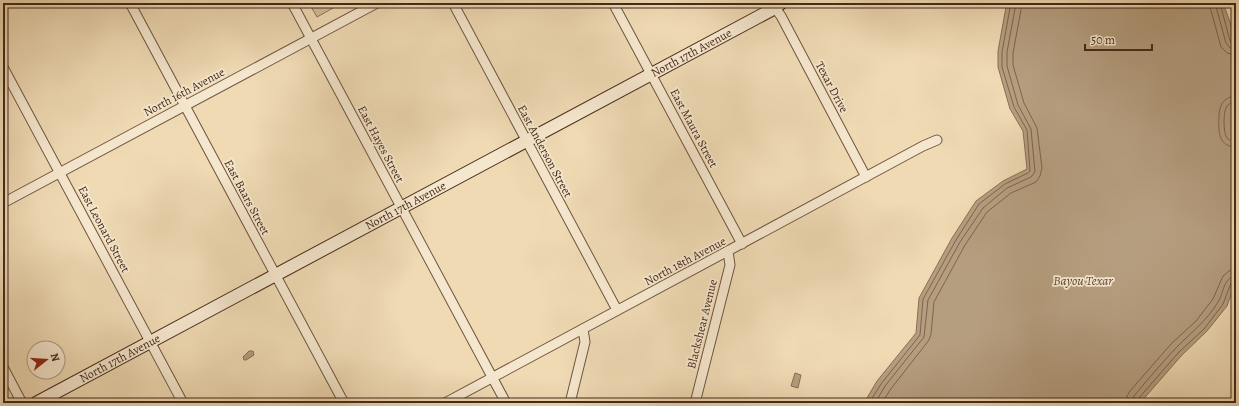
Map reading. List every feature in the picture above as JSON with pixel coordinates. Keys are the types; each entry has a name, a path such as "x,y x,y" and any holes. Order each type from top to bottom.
{"street":[{"name":"East Baars Street","path":"130,3 344,403"},
{"name":"East Hayes Street","path":"292,3 506,403"},
{"name":"North 16th Avenue","path":"3,203 377,3"},
{"name":"East Anderson Street","path":"453,3 617,310"},
{"name":"East Maura Street","path":"613,3 742,244"},
{"name":"North 17th Avenue","path":"36,403 778,6"},
{"name":"Texar Drive","path":"778,6 781,16 866,177"},
{"name":"East Leonard Street","path":"3,67 183,403"},
{"name":"North 18th Avenue","path":"445,403 937,140"},
{"name":"Blackshear Avenue","path":"695,403 730,265 728,251"},
{"path":"570,403 585,342 583,329"},
{"path":"3,367 22,403"}],"shaded area":[{"path":"309,3 342,3 317,17"}],"water":[{"name":"Bayou Texar","path":"1004,3 1223,3 1230,22 1236,48 1236,93 1233,126 1236,150 1236,280 1227,306 1207,331 1182,355 1140,403 864,403 877,381 916,333 919,298 952,238 976,201 1003,181 1027,169 1023,131 1010,109 998,67 998,51 1006,7"},
{"path":"249,351 253,351 254,355 244,360 243,357"},
{"path":"795,373 801,375 798,388 791,386"}]}
